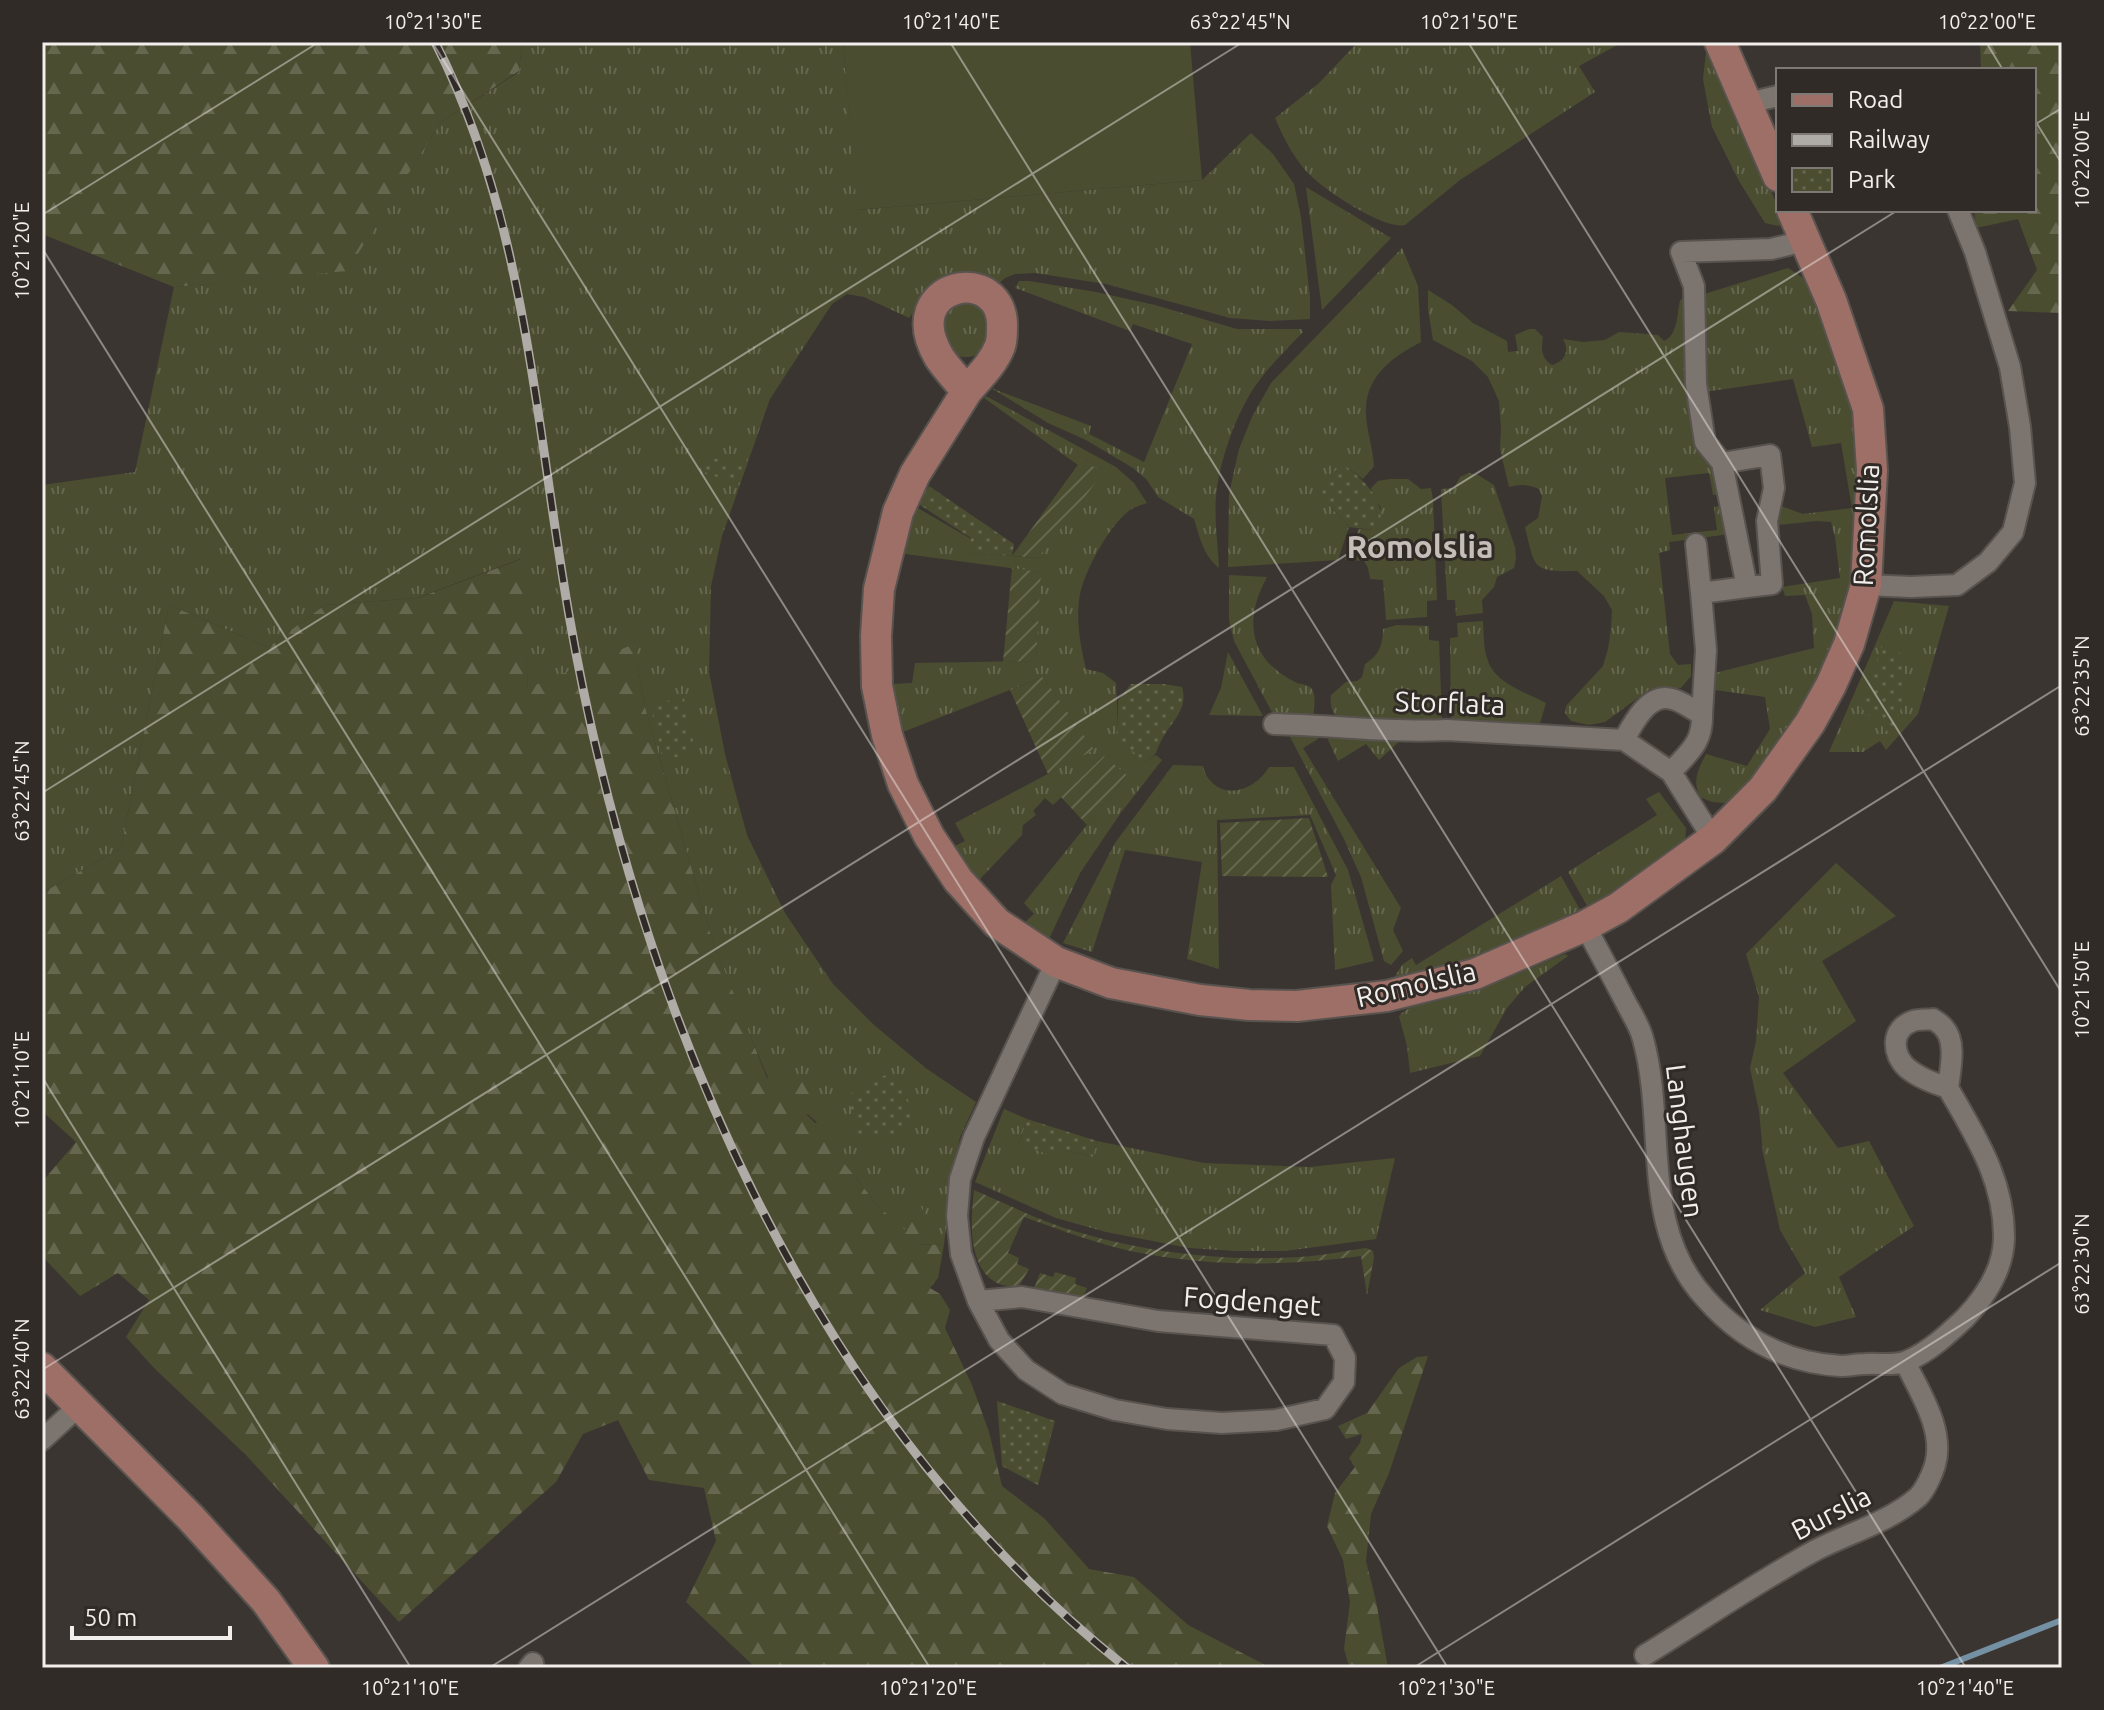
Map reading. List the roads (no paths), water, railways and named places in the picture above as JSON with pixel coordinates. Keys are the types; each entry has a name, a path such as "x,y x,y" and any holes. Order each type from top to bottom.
{"street":[{"path":"1720,42 1776,171"},
{"path":"1748,103 1776,96"},
{"name":"Romolslia","path":"967,391 915,474 898,512 879,589 876,636 877,686 887,735 903,784 929,836 958,880 997,923 1056,962 1111,983 1186,998 1249,1005 1297,1006 1387,996 1475,974 1585,926 1618,908 1713,839 1763,789 1810,723 1831,685 1849,644 1866,585 1872,470 1868,409 1831,300 1793,212"},
{"path":"1866,585 1957,585 1988,562 2013,532 2025,483 2010,367 1959,212"},
{"path":"1747,587 1722,463 1705,442 1696,384 1694,286 1681,252 1771,249 1805,241"},
{"path":"1701,593 1772,584 1767,531 1774,488 1770,455 1722,463"},
{"path":"1671,772 1698,744 1702,725 1706,650 1696,544"},
{"path":"1702,714 1670,698 1657,699 1645,708 1624,740 1671,772 1713,839"},
{"name":"Storflata","path":"1274,724 1624,740"},
{"name":"Langhaugen","path":"1585,926 1643,1037 1653,1096 1660,1200 1670,1240 1693,1284 1705,1299 1751,1339 1783,1355 1844,1366 1905,1362 1943,1339 1974,1308 1999,1271 2004,1241 2002,1206 1993,1174 1948,1088"},
{"name":"Fogdenget","path":"978,1301 1022,1297 1158,1321 1333,1335 1345,1358 1344,1382 1325,1409 1276,1420 1222,1423 1167,1419 1115,1410 1063,1394 1026,1370 999,1340 978,1301 961,1254 957,1216 960,1179 974,1137 1056,962"},
{"name":"Burslia","path":"1645,1655 1753,1586 1818,1549 1882,1520 1921,1494 1935,1466 1938,1444 1924,1402 1905,1362"},
{"path":"42,1368 190,1517 266,1601 313,1666"},
{"path":"42,1440 80,1405"}],"waterway":[{"path":"1940,1668 2062,1620"}],"railway":[{"path":"435,42 465,110 490,179 508,250 536,396 569,615 599,762 640,909 691,1054 754,1194 828,1327 915,1452 1014,1566 1127,1668"}],"district":[{"name":"Romolslia","path":"1420,547"}]}
